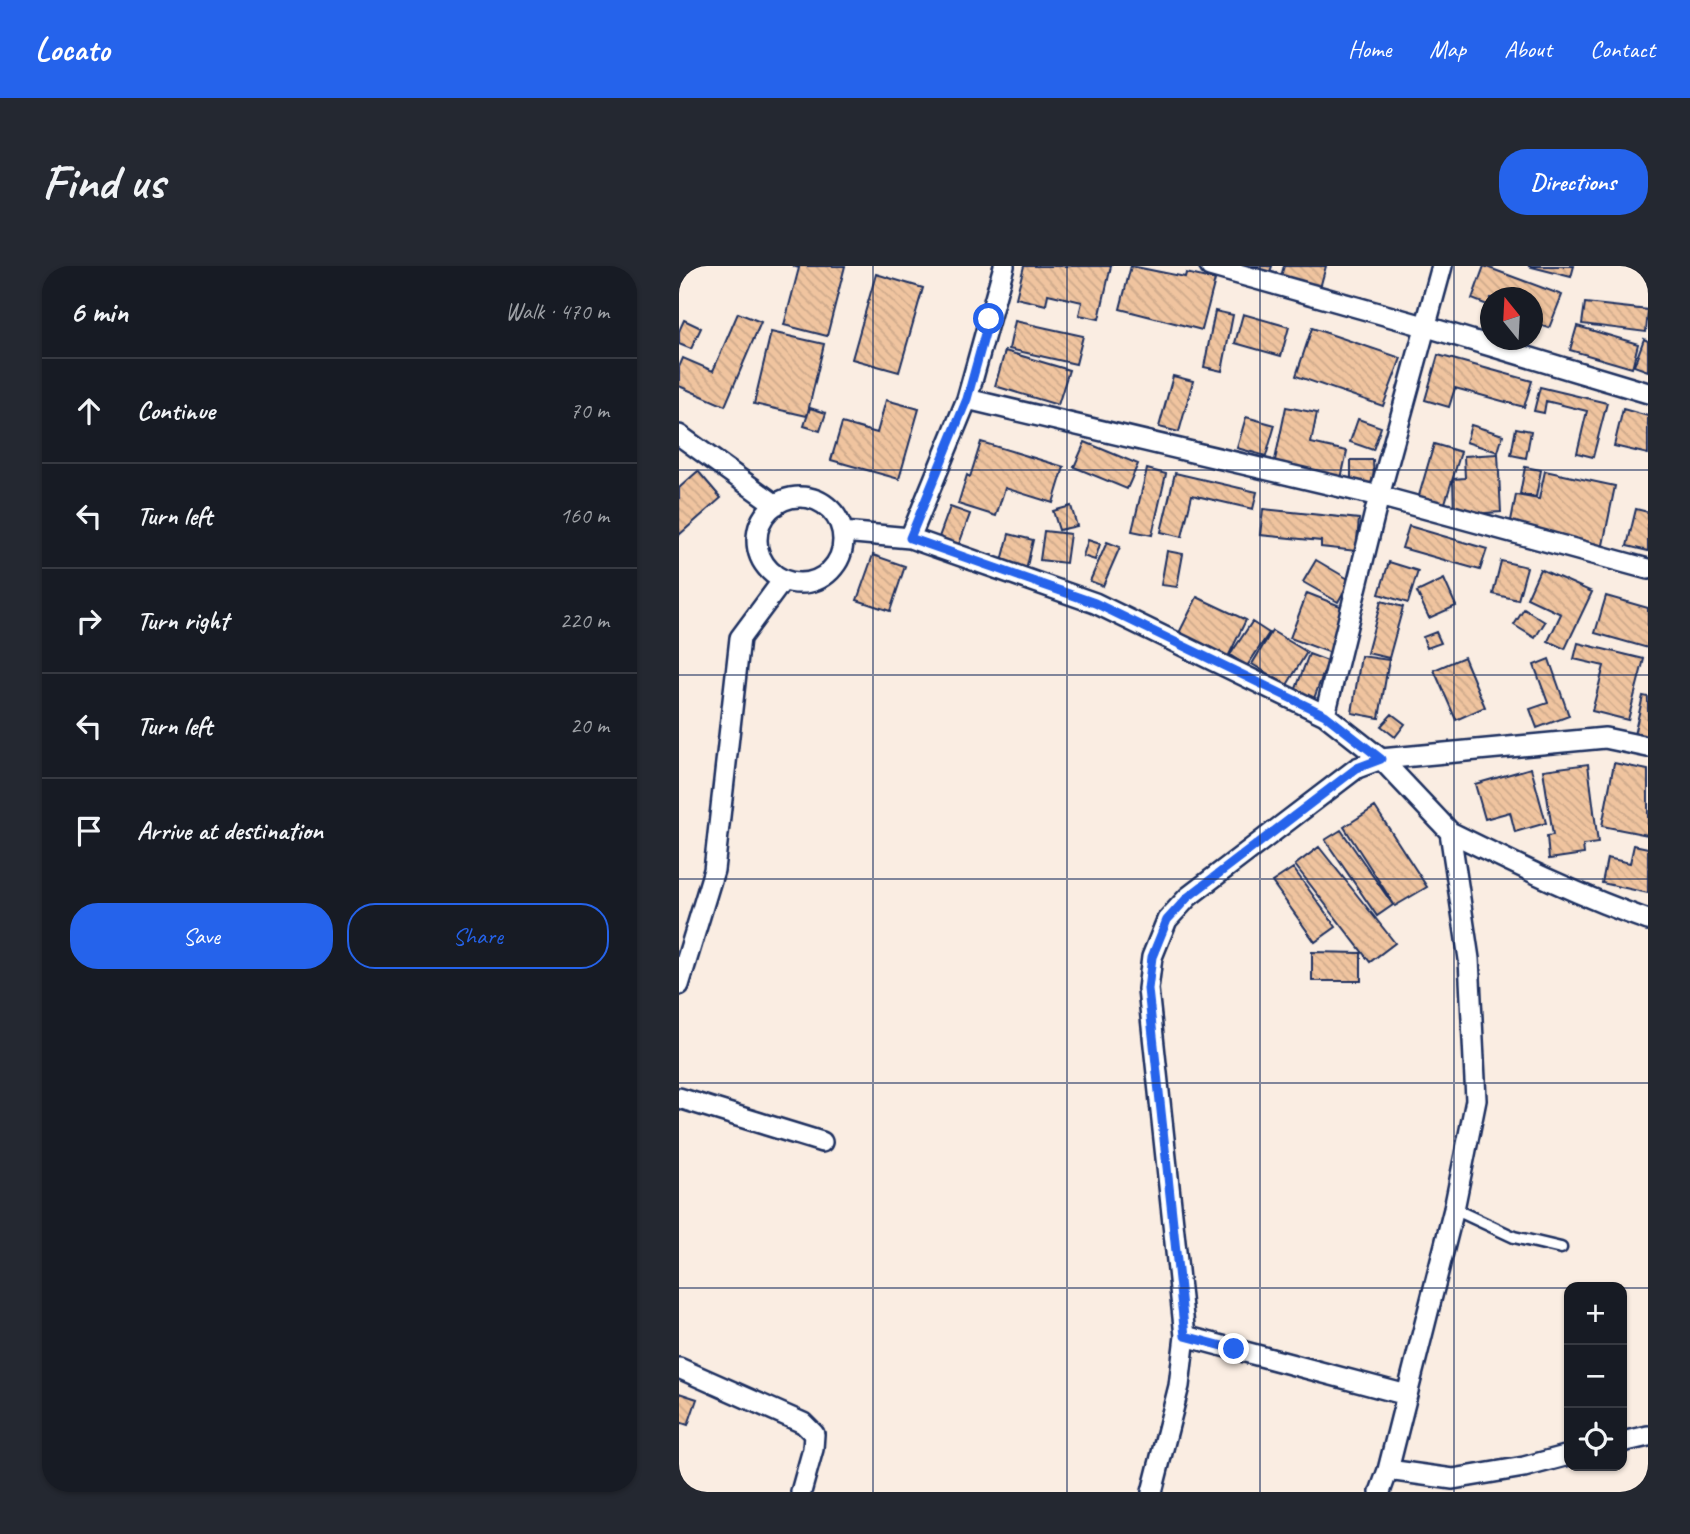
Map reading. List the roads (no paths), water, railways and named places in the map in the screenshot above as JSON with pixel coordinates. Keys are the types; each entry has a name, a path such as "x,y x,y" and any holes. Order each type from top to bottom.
{"street":[{"path":"910,538 967,399 1004,266"},
{"path":"1210,266 1648,393"},
{"path":"1325,715 1379,496 1442,266"},
{"path":"967,399 1379,496 1648,569"},
{"path":"679,435 776,505"},
{"path":"799,497 814,499 827,506 838,518 843,532 842,551 836,564 818,579 803,583 783,580 771,572 762,560 757,546 758,529 765,515 776,505 799,497"},
{"path":"843,532 910,538 1095,603 1325,715 1381,759 1450,832 1542,877 1648,920"},
{"path":"679,985 714,870 740,638 783,580"},
{"path":"1152,1492 1179,1386 1185,1336 1148,989 1152,957 1167,920 1188,897 1357,768 1381,759 1605,738 1648,747"},
{"path":"1380,1492 1388,1470 1454,1209 1476,1100 1469,959 1450,832"},
{"path":"679,1098 822,1142"},
{"path":"1185,1336 1407,1395"},
{"path":"679,1368 803,1423 814,1434 813,1449 801,1492"},
{"path":"1627,1441 1648,1436"},
{"path":"1388,1470 1453,1479 1524,1467 1564,1456"}],"lane":[{"path":"1454,1209 1514,1237 1561,1248"}]}
